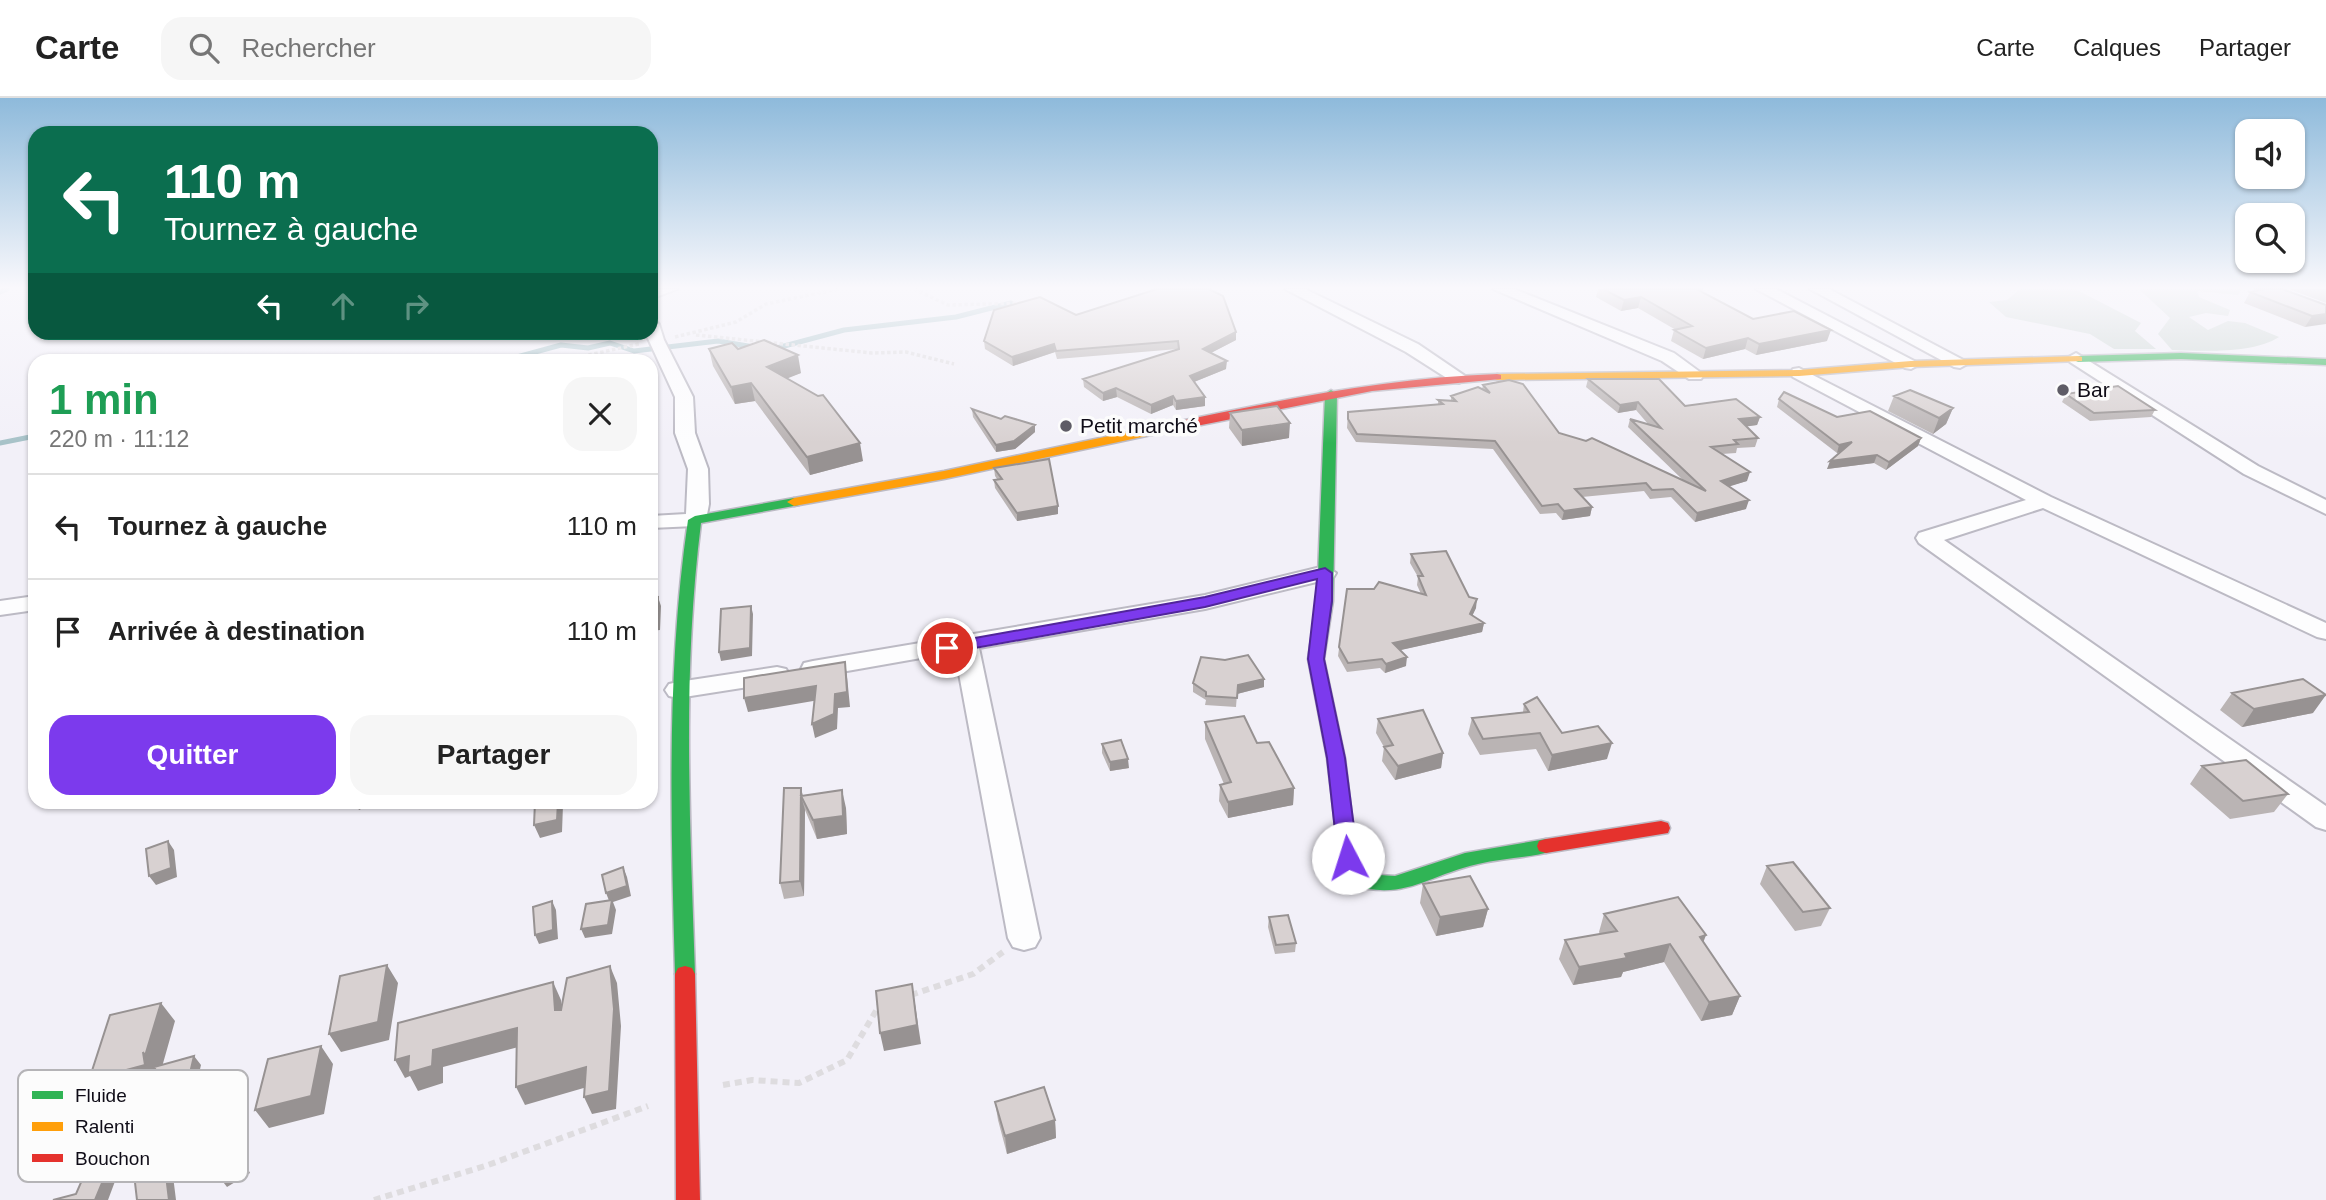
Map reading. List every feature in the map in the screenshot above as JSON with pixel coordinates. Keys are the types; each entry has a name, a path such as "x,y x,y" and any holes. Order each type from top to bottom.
{"street":[{"path":"657,340 684,397 685,433 698,469 699,504 686,565 678,690 687,1026 688,1200"},
{"path":"1397,340 1459,379"},
{"path":"1627,340 1668,357 1695,375"},
{"path":"1865,340 1911,364"},
{"path":"1917,340 1960,363"},
{"path":"658,522 695,520 944,475 1331,394 1459,379 1799,373 1911,364 2076,358 2181,356 2326,362"},
{"path":"2076,358 2251,470 2326,508"},
{"path":"1799,373 2044,501 2326,632"},
{"path":"1331,394 1325,601 1316,659 1336,758 1348,858 1355,879 1371,885 1404,884 1452,863 1510,851 1661,828"},
{"path":"2044,501 1927,538 2326,820"},
{"path":"678,690 966,645 1205,602 1325,573"},
{"path":"0,608 28,604"},
{"path":"966,645 1024,938"}],"path":[{"path":"584,354 627,340"},
{"path":"747,340 872,352 906,352 954,364"}],"shaded area":[{"path":"2100,340 2146,340 2156,349 2114,349"},
{"path":"2164,340 2271,340 2242,349 2172,350"}],"building":[{"path":"765,340 798,355 767,367 818,396 823,395 860,443 807,457 751,383 731,387 709,349 732,343 738,349"},
{"path":"1220,340 1203,349 1227,361 1190,376 1205,397 1176,401 1173,396 1151,405 1116,388 1103,393 1083,379 1179,349 1178,341 1056,351 1054,344 1012,357 984,341"},
{"path":"1693,340 1738,340 1706,348"},
{"path":"1752,340 1777,340 1759,344"},
{"path":"1588,379 1659,379 1685,406 1736,399 1760,417 1739,419 1758,438 1734,440 1738,444 1711,447 1750,472 1721,481 1749,500 1697,513 1673,489 1652,490 1646,483 1575,489 1592,507 1564,511 1558,504 1542,506 1495,441 1357,434 1348,419 1348,412 1443,404 1438,400 1456,401 1451,396 1478,387 1490,393 1483,385 1509,380 1523,384 1559,433 1586,441 1592,438 1706,491 1630,419 1661,428 1638,402 1620,405"},
{"path":"2118,386 2155,410 2094,413 2066,394"},
{"path":"1910,390 1953,408 1939,418 1894,396"},
{"path":"1784,392 1837,417 1870,411 1921,438 1889,462 1877,455 1830,461 1852,442 1839,445 1779,399"},
{"path":"1277,406 1290,423 1242,430 1230,413"},
{"path":"972,409 1001,419 1005,416 1035,425 1014,441 996,445"},
{"path":"1049,459 1058,506 1017,513 994,480 1002,479 994,468"},
{"path":"1446,551 1469,597 1477,599 1470,614 1484,623 1393,643 1407,657 1386,664 1382,659 1348,663 1339,647 1347,589 1374,589 1379,582 1426,595 1418,576 1423,576 1411,554"},
{"path":"751,606 750,648 719,652 721,609"},
{"path":"1248,655 1264,679 1238,685 1237,698 1206,696 1206,692 1193,683 1201,657 1225,660"},
{"path":"845,662 847,692 835,694 834,714 812,724 816,686 744,698 744,678"},
{"path":"2303,679 2326,695 2254,709 2232,693"},
{"path":"1537,697 1562,733 1598,726 1612,743 1552,755 1540,733 1483,739 1472,718 1529,712 1524,704"},
{"path":"1423,710 1443,753 1398,766 1384,747 1393,745 1378,719"},
{"path":"1244,716 1257,743 1269,742 1294,788 1228,802 1220,785 1231,782 1205,722"},
{"path":"1121,740 1128,759 1110,762 1102,744"},
{"path":"2246,760 2288,794 2243,801 2202,766"},
{"path":"784,788 801,788 800,881 780,883"},
{"path":"842,790 843,816 813,820 801,796"},
{"path":"535,809 558,809 557,820 534,825"},
{"path":"168,841 171,868 149,876 146,849"},
{"path":"1793,862 1830,908 1803,912 1767,866"},
{"path":"623,867 627,886 606,893 602,875"},
{"path":"1470,876 1488,909 1440,917 1423,884"},
{"path":"1678,897 1706,935 1700,937 1740,996 1709,1002 1670,944 1625,954 1627,958 1579,967 1565,940 1617,931 1604,914"},
{"path":"612,900 608,925 581,929 586,904"},
{"path":"552,901 553,930 535,935 533,907"},
{"path":"1288,915 1296,943 1276,945 1269,917"},
{"path":"387,965 378,1022 329,1034 340,976"},
{"path":"610,966 614,1009 609,1091 584,1097 586,1067 516,1087 517,1028 433,1050 432,1066 408,1073 409,1056 395,1060 398,1023 553,982 555,1010 561,1010 567,978"},
{"path":"912,984 917,1025 880,1033 876,991"},
{"path":"161,1003 145,1056 143,1052 145,1065 126,1070 92,1070 110,1015"},
{"path":"321,1046 311,1096 255,1110 268,1059"},
{"path":"194,1056 191,1070 156,1070 154,1067"},
{"path":"1044,1087 1055,1120 1005,1136 995,1102"},
{"path":"81,1182 102,1182 95,1200 53,1200 76,1194"},
{"path":"135,1182 167,1182 169,1200 137,1200"}],"waterway":[{"path":"773,349 805,340"},
{"path":"528,354 561,345 588,348 610,343 634,351 718,341 754,347"},
{"path":"0,443 28,437"}],"traffic: fast":[{"path":"2078,359 2181,356 2326,362"},
{"path":"1331,394 1325,601 1316,659 1336,758 1348,858 1355,879 1383,885 1395,884 1465,860 1546,846"},
{"path":"685,974 680,689 687,576 695,520 794,502"}],"traffic: slow":[{"path":"1497,377 1799,373 1911,364 2078,359"},
{"path":"794,502 944,475 1166,428"}],"traffic: jam":[{"path":"1166,428 1372,388 1497,377"},
{"path":"1546,846 1661,828"},
{"path":"685,974 688,1200"}],"place":[{"name":"Bar","path":"2063,390"},
{"name":"Petit marché","path":"1066,426"}],"route":[{"path":"947,648 1205,602 1325,573 1325,601 1316,659 1322,701 1336,758 1348,858"}]}
